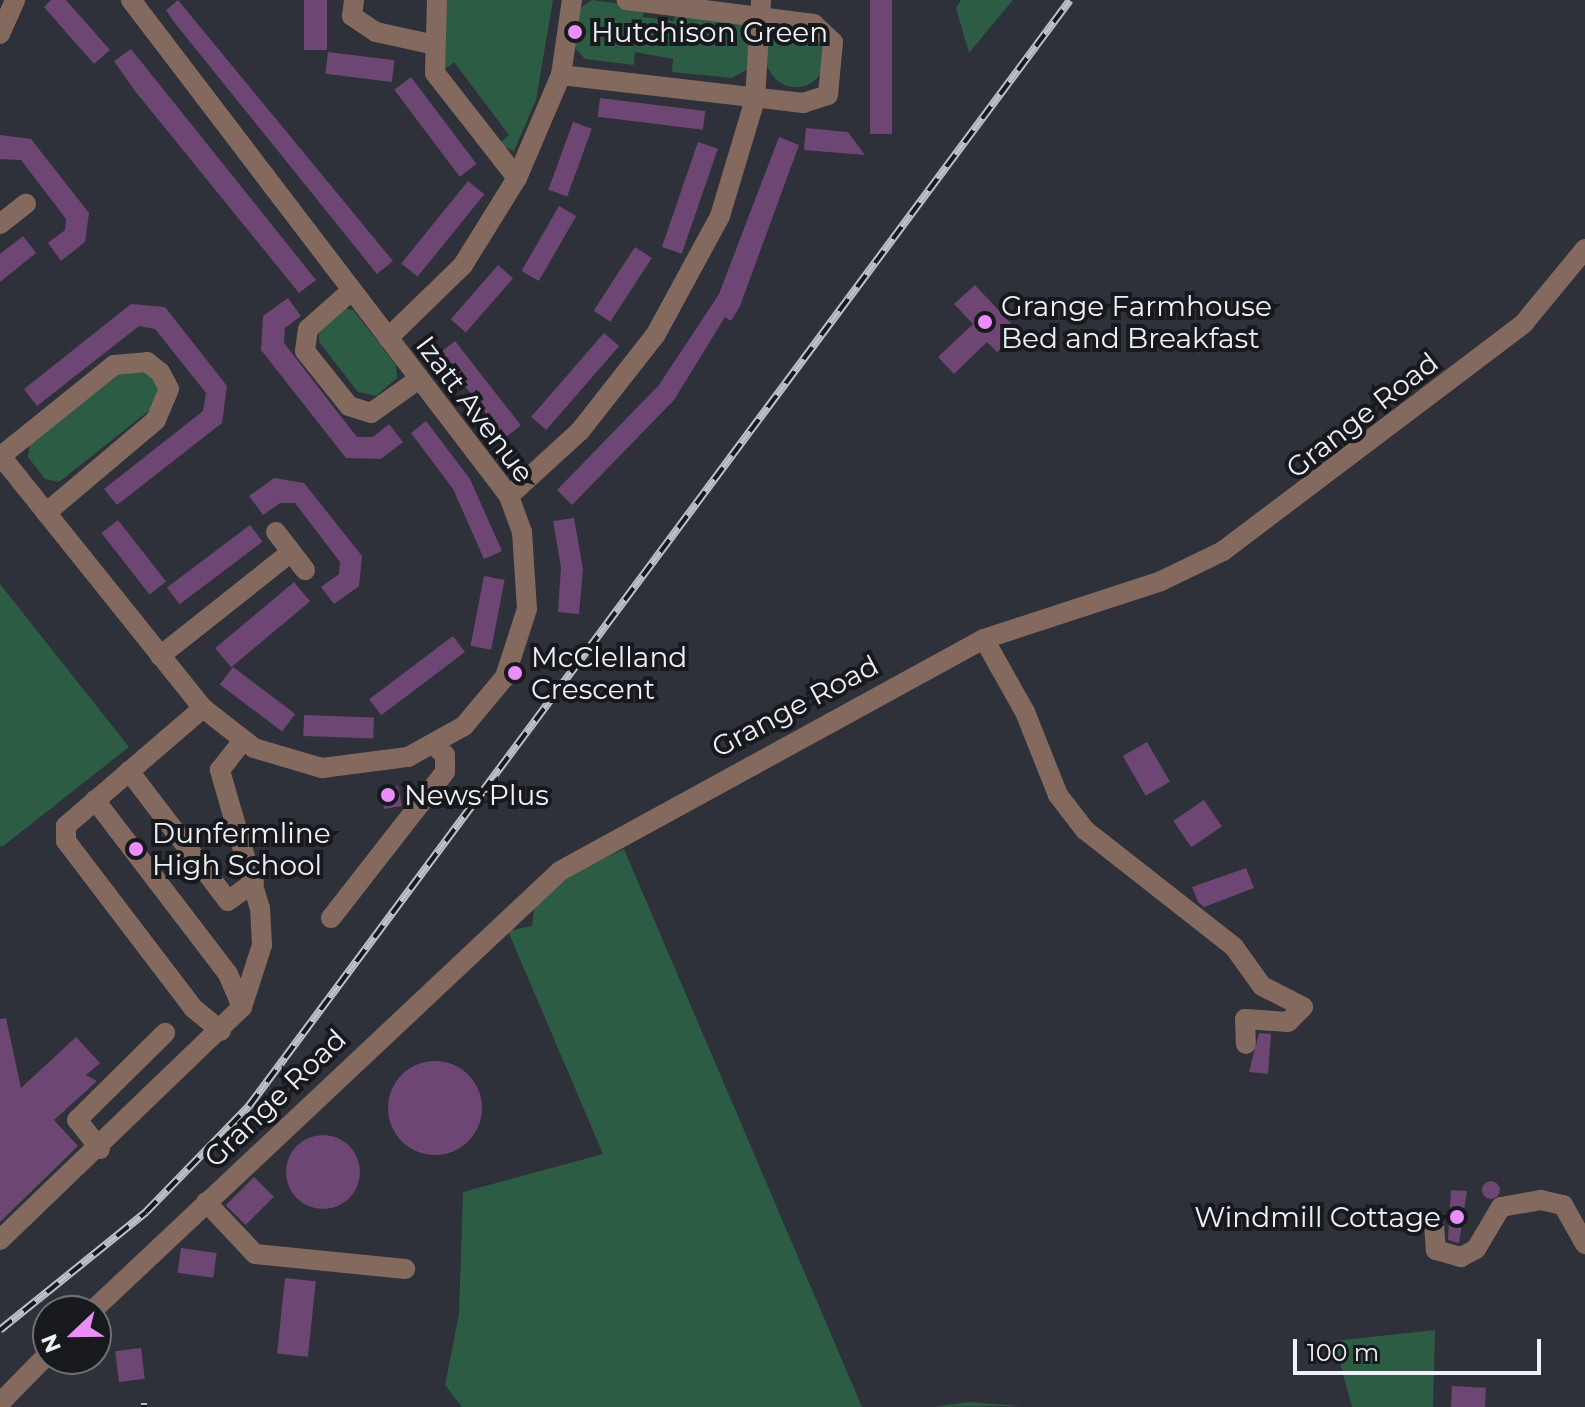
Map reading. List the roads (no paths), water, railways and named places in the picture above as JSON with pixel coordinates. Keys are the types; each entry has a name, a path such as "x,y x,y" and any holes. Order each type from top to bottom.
{"street":[{"path":"0,34 15,0"},
{"name":"Izatt Avenue","path":"1,455 203,708 243,741 284,761 354,769 435,746 486,704 518,644 527,569 509,496 131,0"},
{"path":"354,0 352,16 376,32 431,44"},
{"path":"437,0 431,44 435,73 517,178"},
{"path":"388,338 463,265 517,178 561,75 572,0"},
{"path":"561,75 803,103 828,95 833,42 814,24 762,10 627,0"},
{"path":"509,496 580,431 656,334 720,216 755,99 762,10"},
{"path":"0,224 26,204"},
{"name":"Grange Road","path":"109,1295 560,871 984,639 1161,581 1273,521 1524,323 1585,249"},
{"path":"351,291 308,329 305,351 349,406 371,413 419,379"},
{"path":"1,455 114,365 147,362 160,372 169,389 156,420 46,513"},
{"path":"276,532 305,570"},
{"path":"160,656 291,552"},
{"path":"984,639 1025,712 1058,795 1085,830 1234,947 1262,986 1303,1007 1288,1022 1245,1019 1246,1044"},
{"path":"203,708 66,826 66,841 193,1008 221,1031"},
{"path":"0,1240 100,1149 242,1007 262,945 254,882 221,790 220,770 243,741"},
{"path":"331,918 445,772 445,755 435,746"},
{"path":"129,771 228,901 254,882"},
{"path":"95,800 228,974 242,1007"},
{"path":"100,1149 77,1120 165,1033"},
{"path":"1434,1224 1436,1250 1461,1257 1476,1249 1501,1207 1528,1198 1563,1205 1585,1244"},
{"path":"206,1202 255,1254 405,1269"},
{"path":"0,1403 32,1370"}],"railway":[{"path":"0,1330 146,1212 249,1106 1070,0"},
{"path":"141,1407 147,1407"}],"place":[{"name":"Hutchison Green","path":"575,32"},
{"name":"Grange Farmhouse Bed and Breakfast","path":"985,322"},
{"name":"McClelland Crescent","path":"515,673"},
{"name":"News Plus","path":"388,795"},
{"name":"Dunfermline High School","path":"136,849"},
{"name":"Windmill Cottage","path":"1457,1217"}]}
